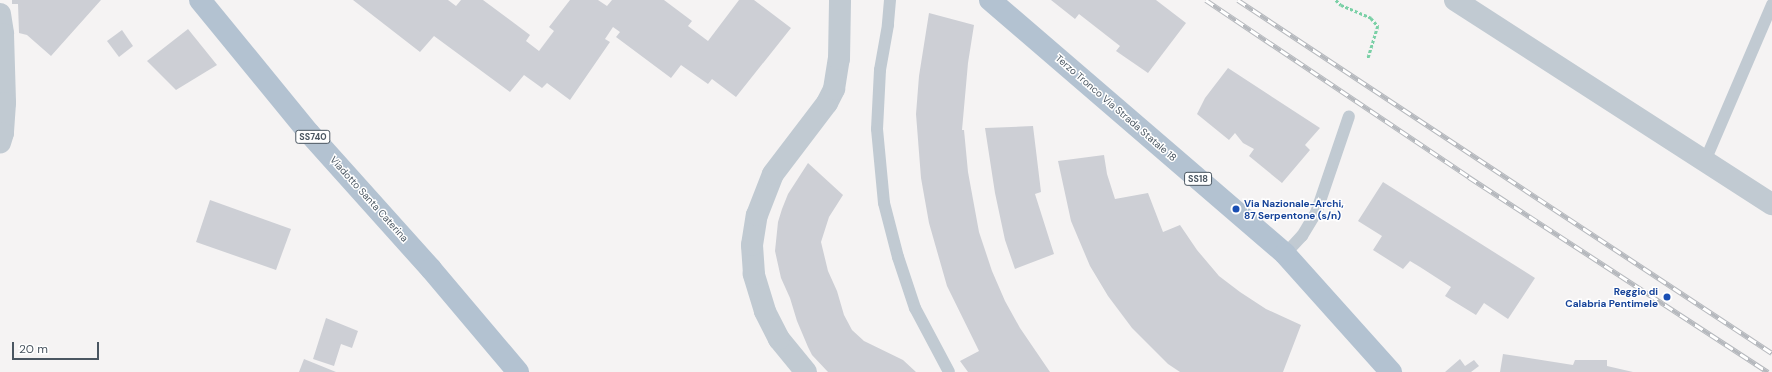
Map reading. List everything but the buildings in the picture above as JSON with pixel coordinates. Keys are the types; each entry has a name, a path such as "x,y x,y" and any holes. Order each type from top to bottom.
{"main road":[{"name":"Viadotto Santa Caterina","path":"200,0 309,133 431,269 518,372"},
{"name":"Terzo Tronco Via Strada Statale 18","path":"990,0 1285,254 1391,372"}],"street":[{"path":"806,372 780,339 765,311 754,274 752,245 756,215 773,174 827,103 834,89 839,58 840,0"},
{"path":"1455,0 1772,204"},
{"path":"0,14 3,34 6,103 3,133 0,143"}],"lane":[{"path":"890,0 888,25 880,70 877,129 884,203 898,256 915,308 948,372"},
{"path":"1705,161 1772,5"},
{"path":"1285,254 1302,236 1316,213 1349,116"}],"path":[{"path":"1336,0 1341,6 1371,18 1378,26 1368,58"}],"railway":[{"path":"1206,0 1469,177 1768,372"},
{"path":"1238,0 1772,353"}],"place":[{"name":"Via Nazionale-Archi, 87 Serpentone (s/n)","path":"1236,209"},
{"name":"Reggio di Calabria Pentimele","path":"1667,297"}]}
